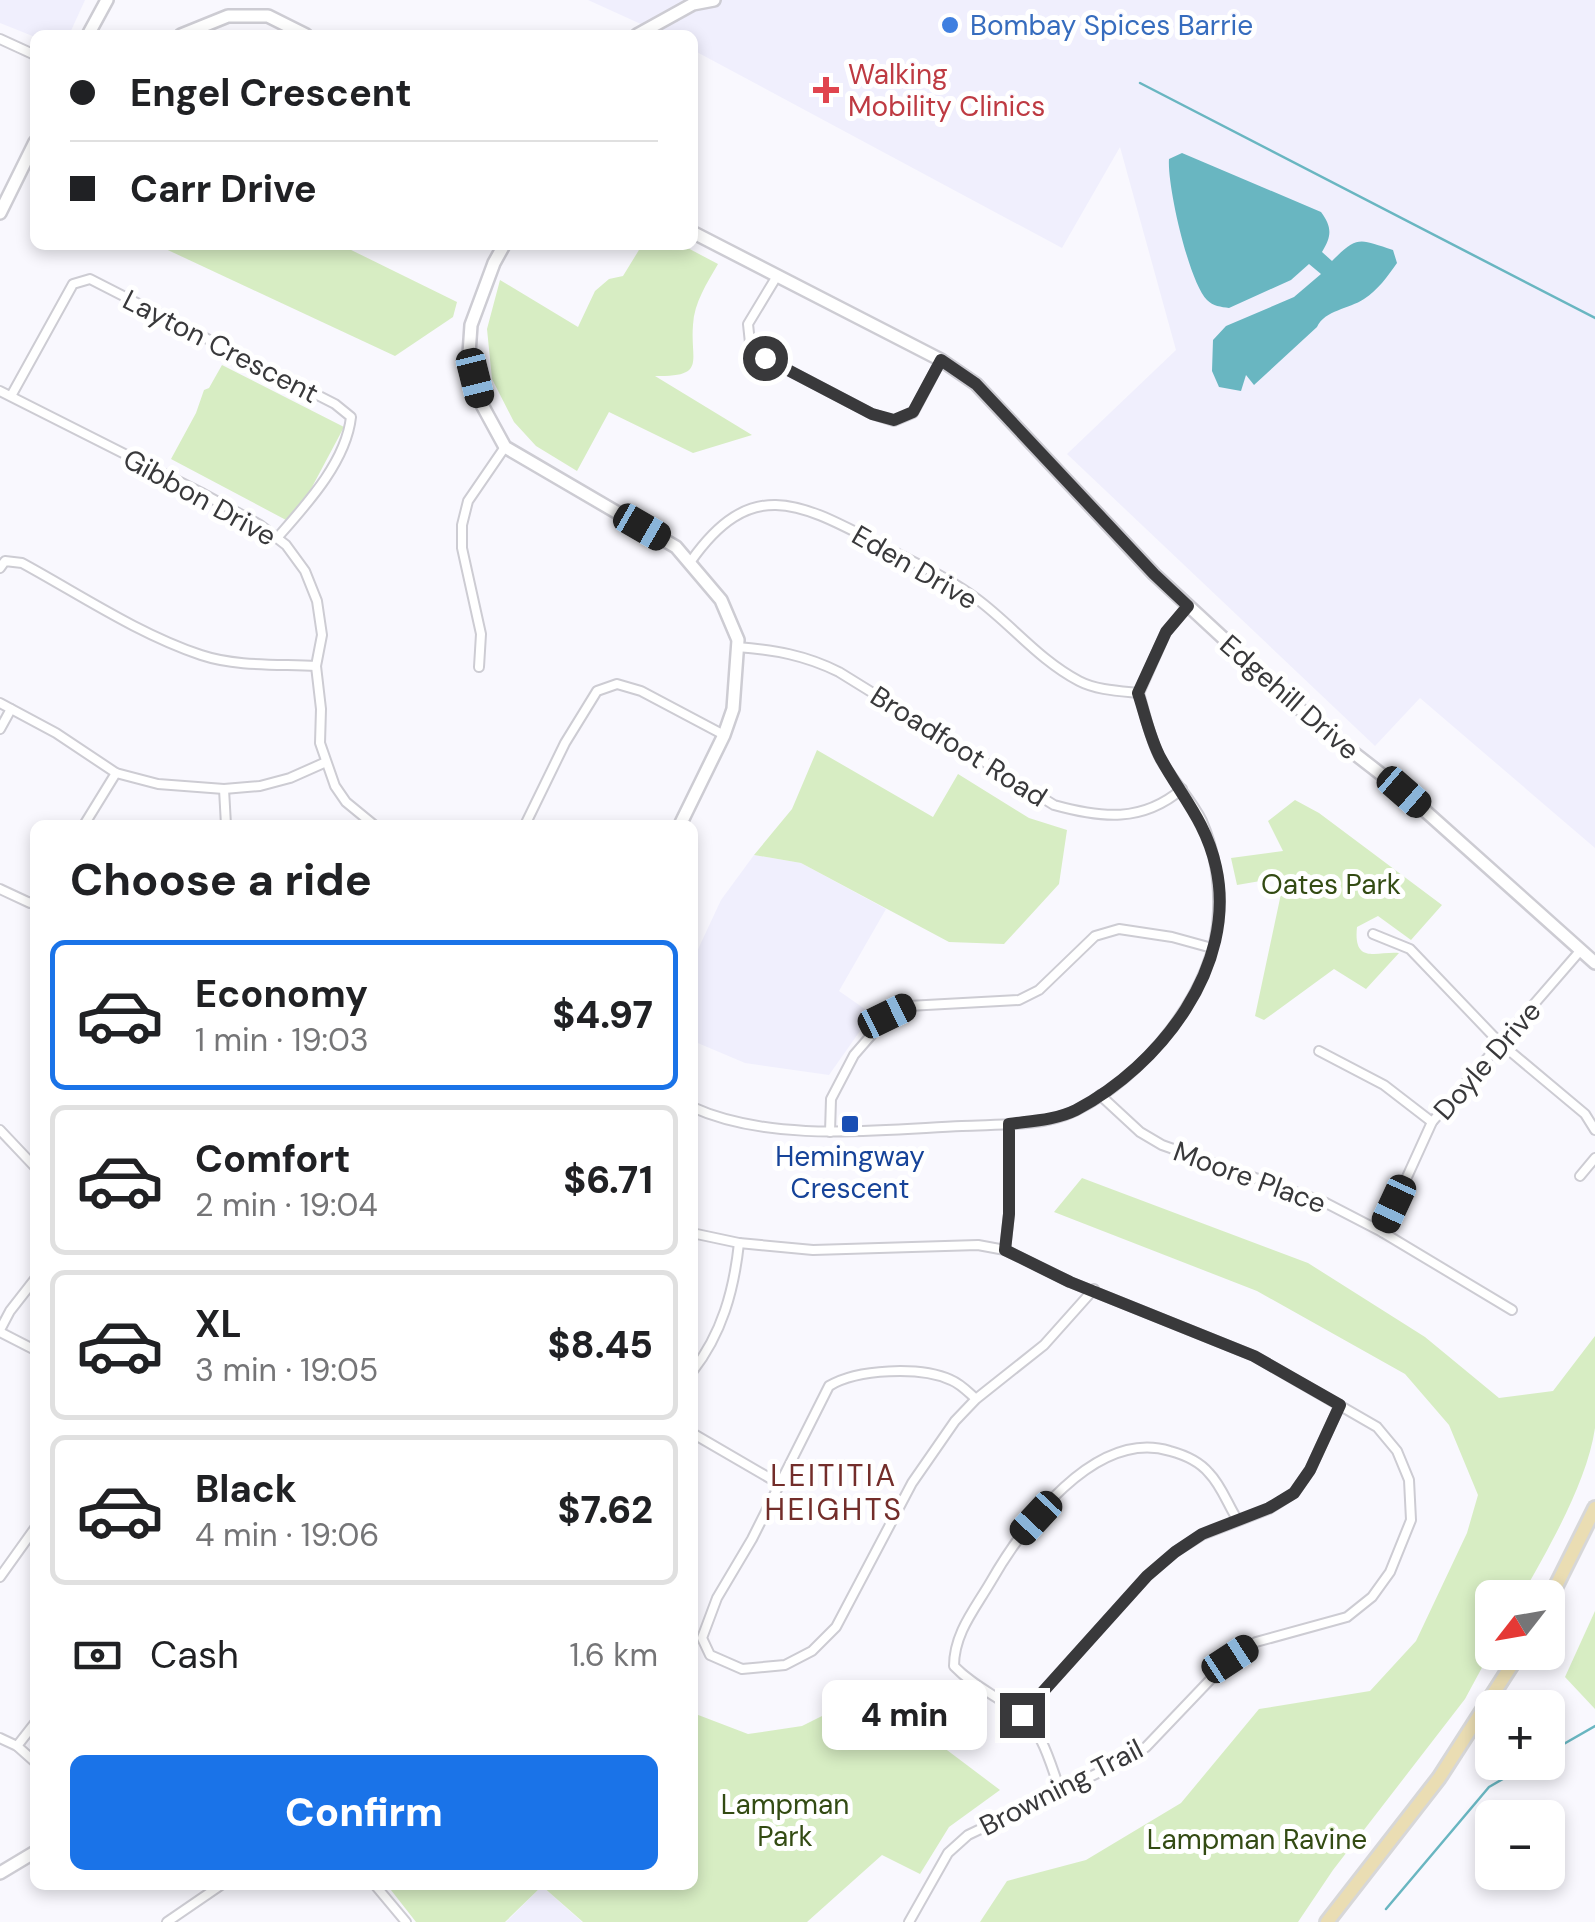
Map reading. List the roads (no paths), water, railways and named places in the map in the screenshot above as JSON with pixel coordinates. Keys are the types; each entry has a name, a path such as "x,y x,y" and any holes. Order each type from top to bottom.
{"main road":[{"path":"1559,1580 1595,1508"},
{"path":"1326,1922 1439,1778 1508,1670"}],"street":[{"path":"92,30 107,0"},
{"path":"646,30 692,4 714,0"},
{"path":"193,30 228,16 268,16 296,30"},
{"path":"0,39 30,54"},
{"path":"0,213 30,152"},
{"name":"Edgehill Drive","path":"698,235 941,360 976,384 1188,606 1314,722 1404,792 1595,963"},
{"path":"501,250 472,325 469,354 481,403 505,447 676,547 721,600 738,640 733,709 682,820"},
{"path":"778,276 748,324 750,342 765,358 872,414 894,420 913,412 941,360"},
{"name":"Layton Crescent","path":"11,396 74,284 90,280 335,404 351,417 349,436 309,501 277,538"},
{"name":"Gibbon Drive","path":"0,391 200,492 277,538 304,572 317,601 322,636 316,666 320,743 326,762 346,802 368,820"},
{"path":"479,666 481,634 462,548 462,526 468,500 505,447"},
{"name":"Eden Drive","path":"690,561 720,525 756,507 787,505 818,513 956,584 1038,653 1080,682 1138,693"},
{"path":"0,568 5,561 22,563 136,626 202,656 234,662 316,666"},
{"path":"698,1109 777,1127 830,1132 1009,1124 1073,1112 1143,1060 1175,1026 1206,976 1219,915 1216,869 1202,822 1160,757 1138,693 1166,632 1188,606"},
{"name":"Broadfoot Road","path":"737,647 812,658 1054,806 1084,814 1140,812 1163,805 1182,789"},
{"path":"528,820 597,691 617,684 724,735"},
{"path":"0,703 116,773 158,784 224,789 260,786 326,762"},
{"path":"0,729 12,709"},
{"path":"87,820 116,773"},
{"path":"224,789 226,820"},
{"path":"0,889 30,903"},
{"path":"830,1132 832,1099 854,1055 887,1016 908,1006 1020,1000 1040,990 1096,936 1119,929 1212,948"},
{"path":"1373,934 1410,949 1500,1042 1584,1114 1595,1130"},
{"name":"Doyle Drive","path":"1382,1232 1432,1122 1580,951"},
{"path":"1320,1051 1384,1085 1432,1122"},
{"name":"Moore Place","path":"1100,1095 1140,1132 1162,1145 1326,1203 1512,1310"},
{"path":"1005,1250 1009,1124"},
{"path":"0,1130 30,1163"},
{"path":"1580,1176 1595,1158"},
{"name":"Browning Trail","path":"698,1234 739,1243 813,1250 978,1245 1005,1250 1070,1282 1254,1356 1377,1427 1397,1450 1410,1480 1412,1513 1404,1544 1372,1597 1346,1617 1256,1642 1230,1659 1146,1746 1121,1762 968,1835 948,1853 908,1922"},
{"path":"698,1365 727,1308 739,1243"},
{"path":"30,1285 10,1310 0,1331 30,1347"},
{"path":"976,1399 955,1381 931,1374 847,1376 828,1386 752,1539 717,1598 702,1638 710,1655 742,1670 785,1665 812,1651 836,1627 912,1483 955,1421 976,1399 1044,1346 1094,1289"},
{"path":"1022,1715 1147,1576 1202,1534 1269,1508 1294,1493 1310,1470 1340,1405"},
{"path":"698,1436 778,1483"},
{"path":"1060,1790 1044,1743 1022,1715 970,1682 954,1666 954,1644 1015,1540 1056,1495 1102,1459 1129,1448 1160,1448 1189,1457 1210,1474 1237,1520"},
{"path":"0,1578 30,1535"},
{"path":"17,1746 30,1729"},
{"path":"0,1738 30,1758"},
{"path":"0,1874 30,1855"},
{"path":"167,1922 214,1890"},
{"path":"378,1890 406,1922"}],"water":[{"path":"1182,153 1321,212 1329,232 1322,252 1332,261 1354,243 1366,242 1393,250 1397,263 1374,292 1326,317 1254,385 1246,375 1241,391 1219,387 1212,371 1213,340 1226,326 1294,297 1321,274 1309,264 1291,280 1229,308 1207,300 1193,274 1172,190 1169,159"}],"waterway":[{"path":"1140,83 1595,318"},
{"path":"1565,1743 1595,1726"},
{"path":"1386,1909 1489,1787 1501,1780"}],"place":[{"name":"Bombay Spices Barrie","path":"950,25"},
{"name":"Walking Mobility Clinics","path":"826,90"},
{"name":"Hemingway Crescent","path":"850,1124"}],"district":[{"name":"LEITITIA HEIGHTS","path":"834,1493"}],"park label":[{"name":"Oates Park","path":"1331,884"},
{"name":"Lampman Park","path":"785,1820"},
{"name":"Lampman Ravine","path":"1257,1839"}]}
